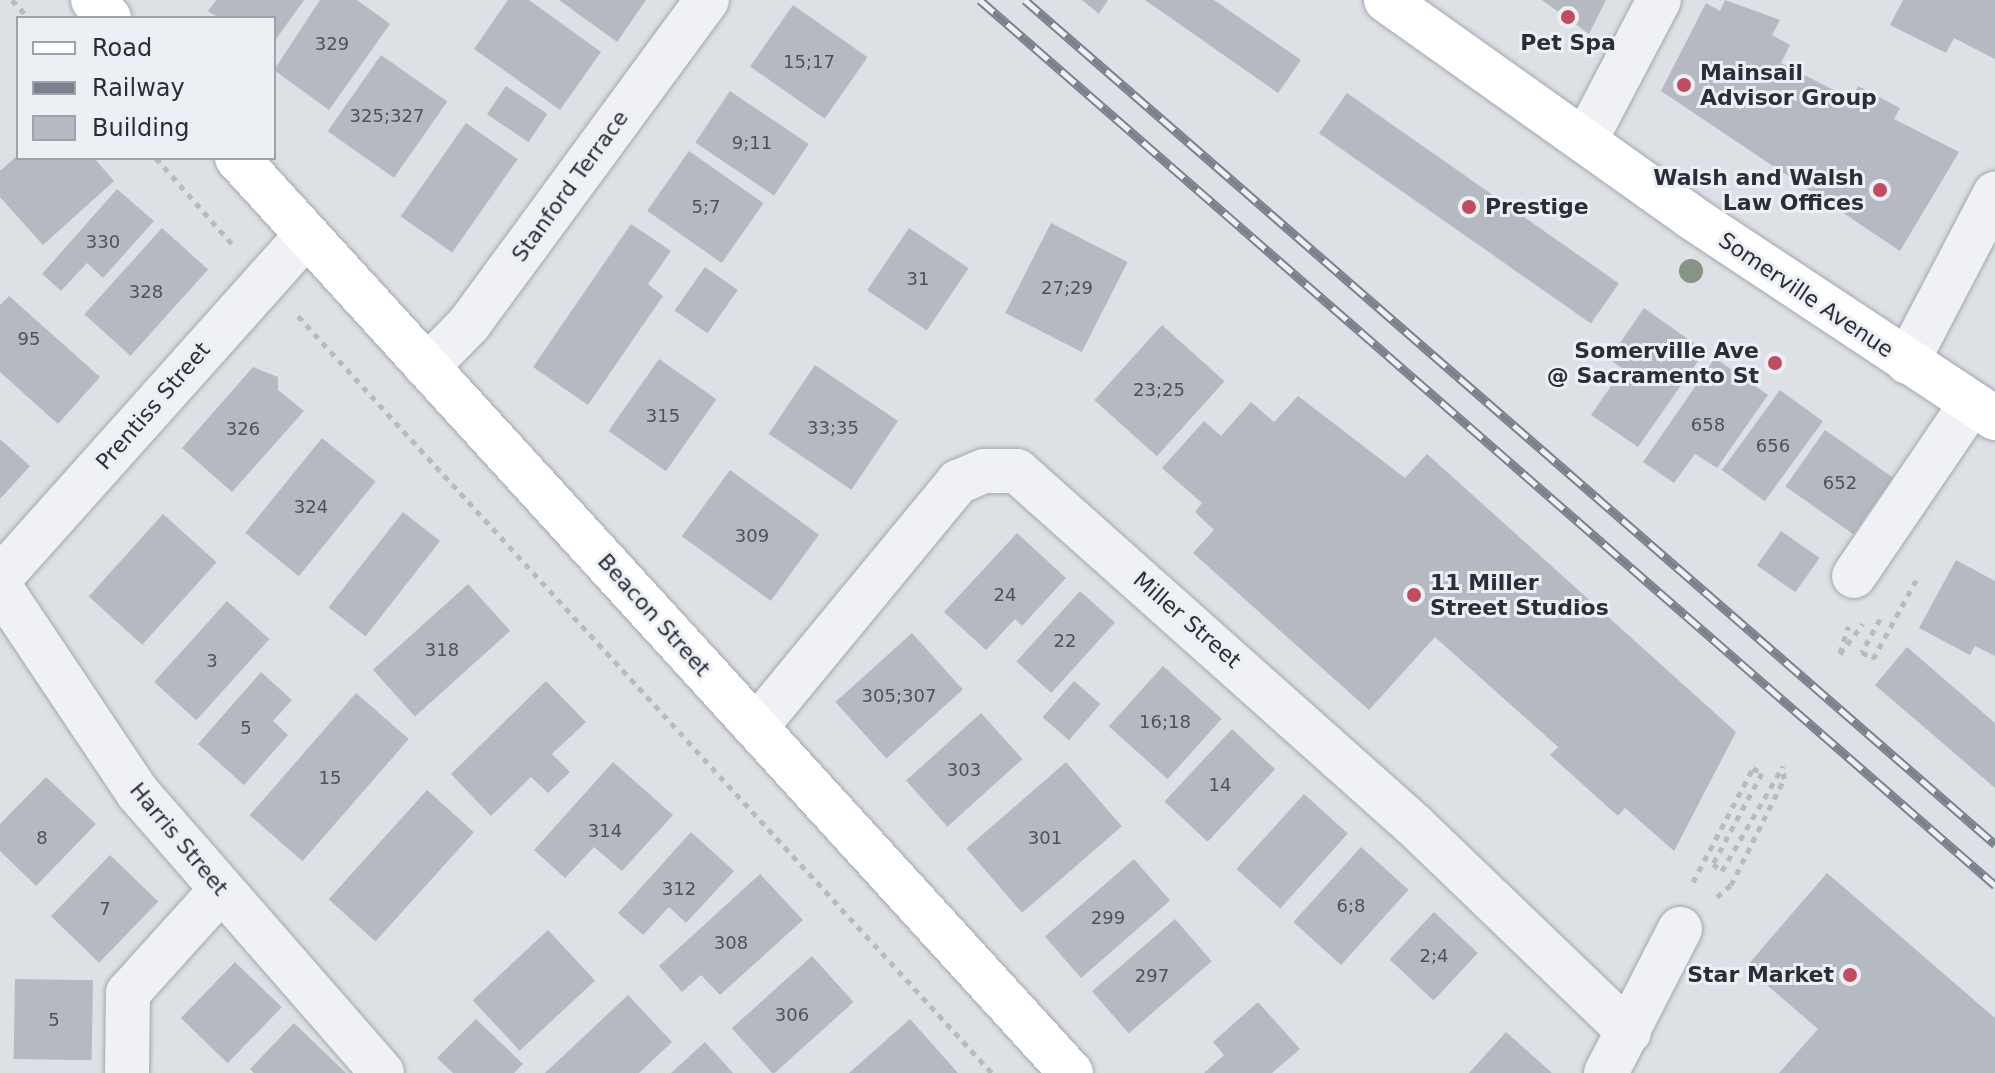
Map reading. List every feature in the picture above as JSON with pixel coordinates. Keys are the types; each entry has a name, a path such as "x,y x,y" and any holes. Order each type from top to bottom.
{"main road":[{"path":"93,0 109,16"},
{"name":"Somerville Avenue","path":"1386,0 1585,141 1983,411"},
{"name":"Beacon Street","path":"239,160 1071,1073"}],"street":[{"path":"113,16 131,0"},
{"name":"Stanford Terrace","path":"427,367 469,324 707,0"},
{"path":"1585,141 1659,0"},
{"path":"1907,362 1995,194"},
{"name":"Prentiss Street","path":"0,578 307,235"},
{"path":"1854,576 1983,411"},
{"name":"Miller Street","path":"756,727 958,482 984,471 1017,471 1438,847 1629,1032"},
{"name":"Harris Street","path":"0,587 138,793 382,1073"},
{"path":"127,1073 128,993 221,890"},
{"path":"1606,1073 1680,929"}],"path":[{"path":"12,0 27,16"},
{"path":"158,160 236,248"},
{"path":"294,311 992,1073"},
{"path":"1839,642 1840,654"},
{"path":"1783,766 1784,779 1731,885 1680,929 1697,871 1753,768 1762,773 1713,864 1722,871 1783,766"}],"building":[{"path":"216,0 304,0 276,39 276,16 216,16 208,11"},
{"path":"320,0 357,0 390,24 329,110 276,71"},
{"path":"508,0 529,0 601,52 560,110 474,49"},
{"path":"559,0 646,0 617,42"},
{"path":"1082,0 1108,0 1099,14"},
{"path":"1145,0 1214,0 1301,60 1278,93"},
{"path":"1542,0 1606,0 1589,34"},
{"path":"1725,0 1780,20 1772,35 1790,45 1781,63 1851,99 1858,86 1900,108 1894,119 1959,152 1900,251 1661,91 1706,3 1720,11"},
{"path":"1903,0 1995,0 1995,59 1954,38 1946,53 1890,25"},
{"path":"793,5 868,57 825,119 750,66"},
{"path":"381,55 447,101 394,178 328,131"},
{"path":"506,86 547,114 528,142 487,114"},
{"path":"730,91 809,144 774,196 695,142"},
{"name":"Prestige","path":"1347,93 1619,283 1591,324 1319,133"},
{"path":"466,123 518,159 452,253 401,216"},
{"path":"689,151 764,203 722,263 647,211"},
{"path":"16,157 16,160 96,160 114,181 43,245 0,197 0,171"},
{"path":"117,189 154,221 103,278 87,263 61,291 42,274"},
{"path":"1051,223 1128,262 1082,352 1005,313"},
{"path":"631,224 671,251 648,284 663,296 588,405 533,367"},
{"path":"162,228 208,269 130,356 84,314"},
{"path":"909,228 969,268 927,330 867,290"},
{"path":"705,267 738,290 707,333 675,310"},
{"path":"9,296 100,377 58,424 0,372 0,305"},
{"path":"1644,308 1705,351 1638,447 1591,415 1623,369 1609,359"},
{"path":"1162,325 1224,381 1157,456 1094,400"},
{"path":"1715,358 1768,395 1717,468 1695,454 1674,483 1643,462"},
{"path":"659,359 716,399 666,471 609,431"},
{"path":"815,365 898,421 851,490 769,434"},
{"path":"253,367 278,377 278,390 304,411 232,492 182,448"},
{"path":"1780,390 1823,421 1765,501 1722,470"},
{"name":"11 Miller Street Studios","path":"1298,396 1405,478 1427,454 1736,732 1674,851 1625,808 1618,816 1550,755 1558,747 1435,637 1369,710 1193,553 1214,530 1195,512 1202,503 1162,468 1204,421 1221,436 1251,402 1274,422"},
{"path":"1825,430 1893,478 1853,534 1785,487"},
{"path":"322,438 376,481 299,576 245,533"},
{"path":"0,439 30,466 0,499"},
{"path":"730,470 819,535 771,601 682,536"},
{"path":"403,512 440,541 366,636 329,607"},
{"path":"163,514 217,562 142,645 89,596"},
{"path":"1781,531 1820,558 1795,592 1757,565"},
{"path":"1017,533 1066,578 1022,626 1015,619 986,650 944,612"},
{"path":"1956,560 1995,581 1995,656 1975,646 1970,655 1919,628"},
{"path":"468,584 510,631 415,716 373,670"},
{"path":"1080,591 1115,622 1051,693 1016,662"},
{"path":"227,601 269,639 196,720 154,682"},
{"path":"912,633 963,689 886,758 835,702"},
{"path":"1907,647 1995,723 1995,788 1875,685"},
{"path":"1163,666 1222,719 1168,779 1109,726"},
{"path":"261,672 292,700 273,721 288,735 244,785 198,744"},
{"path":"546,681 586,722 552,754 570,772 548,793 531,777 491,816 451,774"},
{"path":"1074,681 1100,704 1069,740 1043,717"},
{"path":"356,693 409,739 303,861 250,815"},
{"path":"981,713 1022,759 947,827 906,781"},
{"path":"1232,729 1275,769 1208,842 1164,801"},
{"path":"613,762 673,815 622,871 594,847 565,878 534,850"},
{"path":"1066,762 1122,826 1022,913 966,849"},
{"path":"46,777 96,824 36,886 0,851 0,824"},
{"path":"427,790 474,832 375,941 329,899"},
{"path":"1304,794 1348,833 1280,909 1236,869"},
{"path":"691,832 734,871 686,923 669,907 643,935 618,913"},
{"path":"1361,847 1409,890 1341,965 1293,922"},
{"path":"110,855 158,902 99,963 51,916"},
{"path":"1134,859 1170,901 1081,978 1045,936"},
{"name":"Star Market","path":"1827,873 1995,1018 1995,1073 1779,1073 1818,1029 1746,967"},
{"path":"760,874 803,920 720,995 701,975 682,992 659,966"},
{"path":"1434,912 1478,953 1434,1000 1390,960"},
{"path":"1175,919 1212,961 1129,1033 1092,991"},
{"path":"548,930 595,980 520,1051 473,1000"},
{"path":"812,956 853,1002 775,1073 732,1028"},
{"path":"235,962 282,1007 228,1063 181,1018"},
{"path":"15,979 93,980 92,1060 14,1059"},
{"path":"628,995 672,1042 639,1073 545,1073"},
{"path":"1258,1002 1300,1049 1272,1073 1204,1073 1224,1055 1213,1042"},
{"path":"476,1019 523,1064 514,1073 453,1073 437,1058"},
{"path":"910,1019 958,1073 849,1073"},
{"path":"294,1023 346,1073 254,1073 250,1069"},
{"path":"1506,1032 1552,1073 1469,1073"},
{"path":"705,1042 733,1073 671,1073"}],"railway":[{"path":"980,0 1995,885"},
{"path":"1025,0 1995,844"}],"place":[{"name":"Pet Spa","path":"1568,17"},
{"name":"Mainsail Advisor Group","path":"1684,85"},
{"name":"Walsh and Walsh Law Offices","path":"1880,190"},
{"name":"Prestige","path":"1469,207"},
{"name":"Somerville Ave @ Sacramento St","path":"1775,363"},
{"name":"11 Miller Street Studios","path":"1414,595"},
{"name":"Star Market","path":"1850,975"}]}
